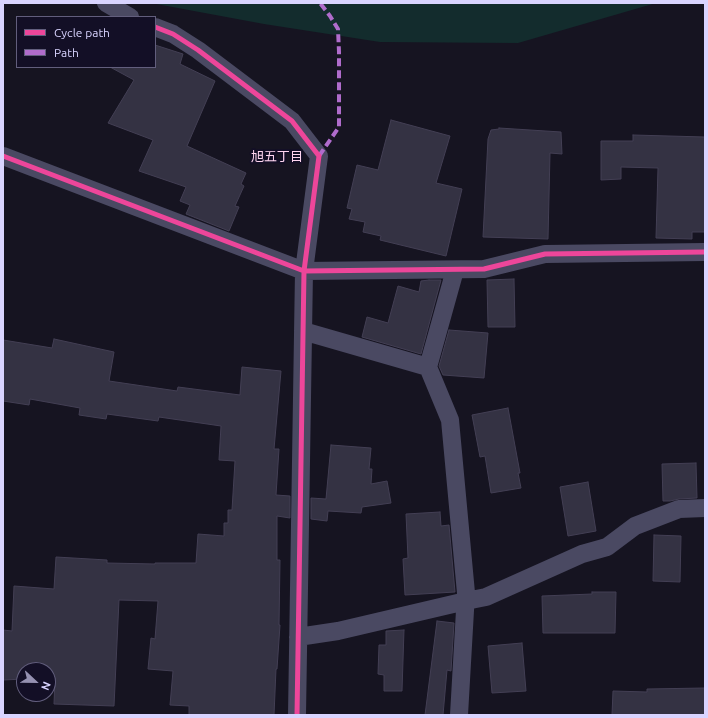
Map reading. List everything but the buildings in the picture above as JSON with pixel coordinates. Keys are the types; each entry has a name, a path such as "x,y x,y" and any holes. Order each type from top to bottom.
{"street":[{"path":"106,3 128,16"},
{"path":"156,27 173,34 198,50 292,121 319,156 304,271 297,715"},
{"path":"3,156 304,271 484,269 545,254 705,252"},
{"path":"455,270 428,367 450,420 466,601 459,715"},
{"path":"303,331 428,367"},
{"path":"298,636 338,631 466,601 486,598 582,554 607,547 634,526 679,509 705,508"}],"green space":[{"path":"151,3 656,3 518,43 380,42 264,24"}],"marked path":[{"path":"319,156 339,127 338,29 320,3"}],"cycle path":[{"path":"156,27 173,34 198,50 292,121 319,156 304,271 297,715"},
{"path":"3,156 304,271 484,269 545,254 705,252"}],"district":[{"name":"旭五丁目","path":"277,157"}]}
